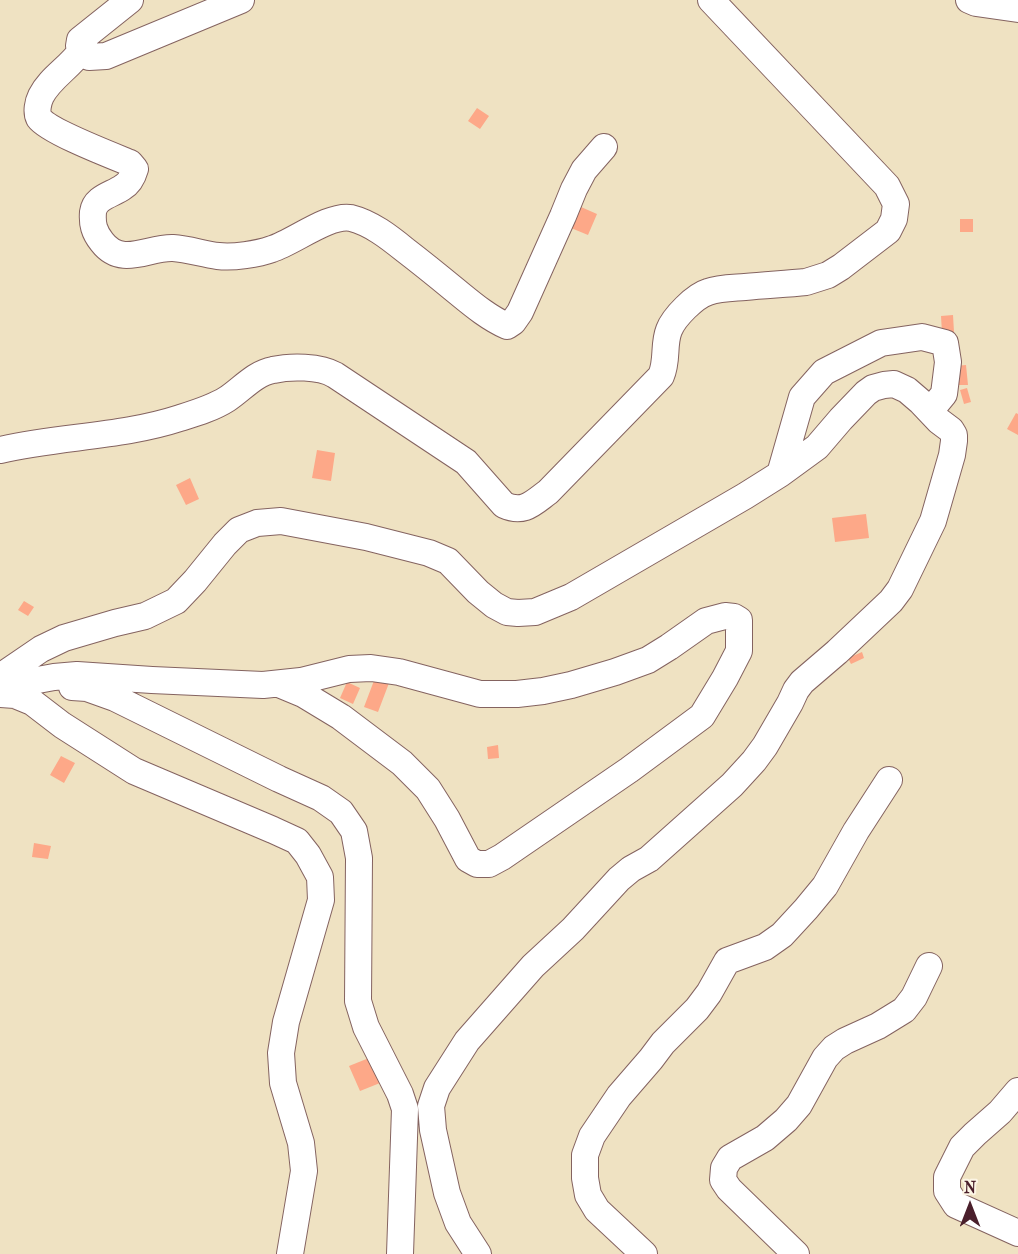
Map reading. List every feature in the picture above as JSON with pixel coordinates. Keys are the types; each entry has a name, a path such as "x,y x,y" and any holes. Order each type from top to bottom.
{"street":[{"path":"130,0 80,40 79,46 84,55 106,56 241,0"},
{"path":"0,450 39,442 115,433 177,419 226,400 270,370 322,369 335,375 466,462 504,505 520,509 531,504 548,492 661,376 666,366 669,331 675,320 700,295 728,288 816,280 841,267 888,231 894,219 896,204 887,186 711,0"},
{"path":"969,0 1018,9"},
{"path":"81,51 53,80 39,98 37,107 39,117 48,126 130,163 135,169 125,187 101,198 93,209 93,225 107,248 118,254 139,255 164,248 221,257 253,254 272,250 326,221 349,218 386,235 484,313 507,326 520,312 584,170 604,147"},
{"path":"780,474 802,397 824,372 881,343 922,337 945,343 948,362 944,394 930,411"},
{"path":"0,677 41,649 64,638 145,616 176,601 239,530 257,523 281,521 366,537 429,553 448,561 494,605 507,612 535,612 571,597 780,474 818,447 841,419 873,388 884,384 894,384 907,390 951,430 954,435 952,455 933,521 900,590 837,652 802,682 765,746 732,785 649,859 630,869 619,879 573,929 533,966 467,1041 437,1088 431,1106 433,1130 447,1193 458,1223 478,1254"},
{"path":"0,684 77,675 263,685 302,681 349,669 371,668 399,672 480,694 517,694 572,685 615,672 648,660 706,621 725,616 739,620 739,651 702,717 629,770 489,864 477,864 468,859 428,789 402,763 341,717 303,694 279,684"},
{"path":"27,682 87,688 115,698 321,798 341,812 354,831 359,858 358,1001 366,1027 400,1094 405,1109 400,1254"},
{"path":"0,694 15,695 32,702 62,725 134,771 297,841 320,877 321,900 286,1022 281,1053 283,1083 301,1143 304,1171 290,1254"},
{"path":"644,1254 597,1210 588,1194 585,1155 592,1136 619,1096 663,1042 697,1009 727,962 765,947 782,935 806,909 825,886 856,831 889,780"},
{"path":"796,1254 729,1189 723,1180 724,1168 730,1158 765,1138 786,1120 799,1105 825,1058 834,1048 904,1010 914,998 929,966"},
{"path":"1018,1091 1000,1112 962,1147 947,1177 947,1191 956,1205 1018,1233"}],"building":[{"path":"477,108 489,116 480,129 468,121"},
{"path":"581,207 597,214 588,235 571,228"},
{"path":"960,219 973,219 973,232 960,232"},
{"path":"953,315 954,332 942,333 941,316"},
{"path":"966,365 968,385 956,385 955,366"},
{"path":"967,388 971,402 964,404 960,390"},
{"path":"1016,413 1018,414 1018,435 1007,429"},
{"path":"317,450 335,453 331,481 312,478"},
{"path":"190,478 199,499 186,505 176,485"},
{"path":"866,514 869,538 835,542 832,518"},
{"path":"24,601 34,607 28,616 18,610"},
{"path":"862,652 864,658 851,664 848,658"},
{"path":"375,678 389,683 378,712 364,707"},
{"path":"347,682 360,688 353,704 340,698"},
{"path":"498,745 499,758 488,759 487,747"},
{"path":"61,756 75,763 64,783 50,775"},
{"path":"34,843 51,846 48,859 32,857"},
{"path":"369,1058 380,1083 360,1091 349,1066"}]}
